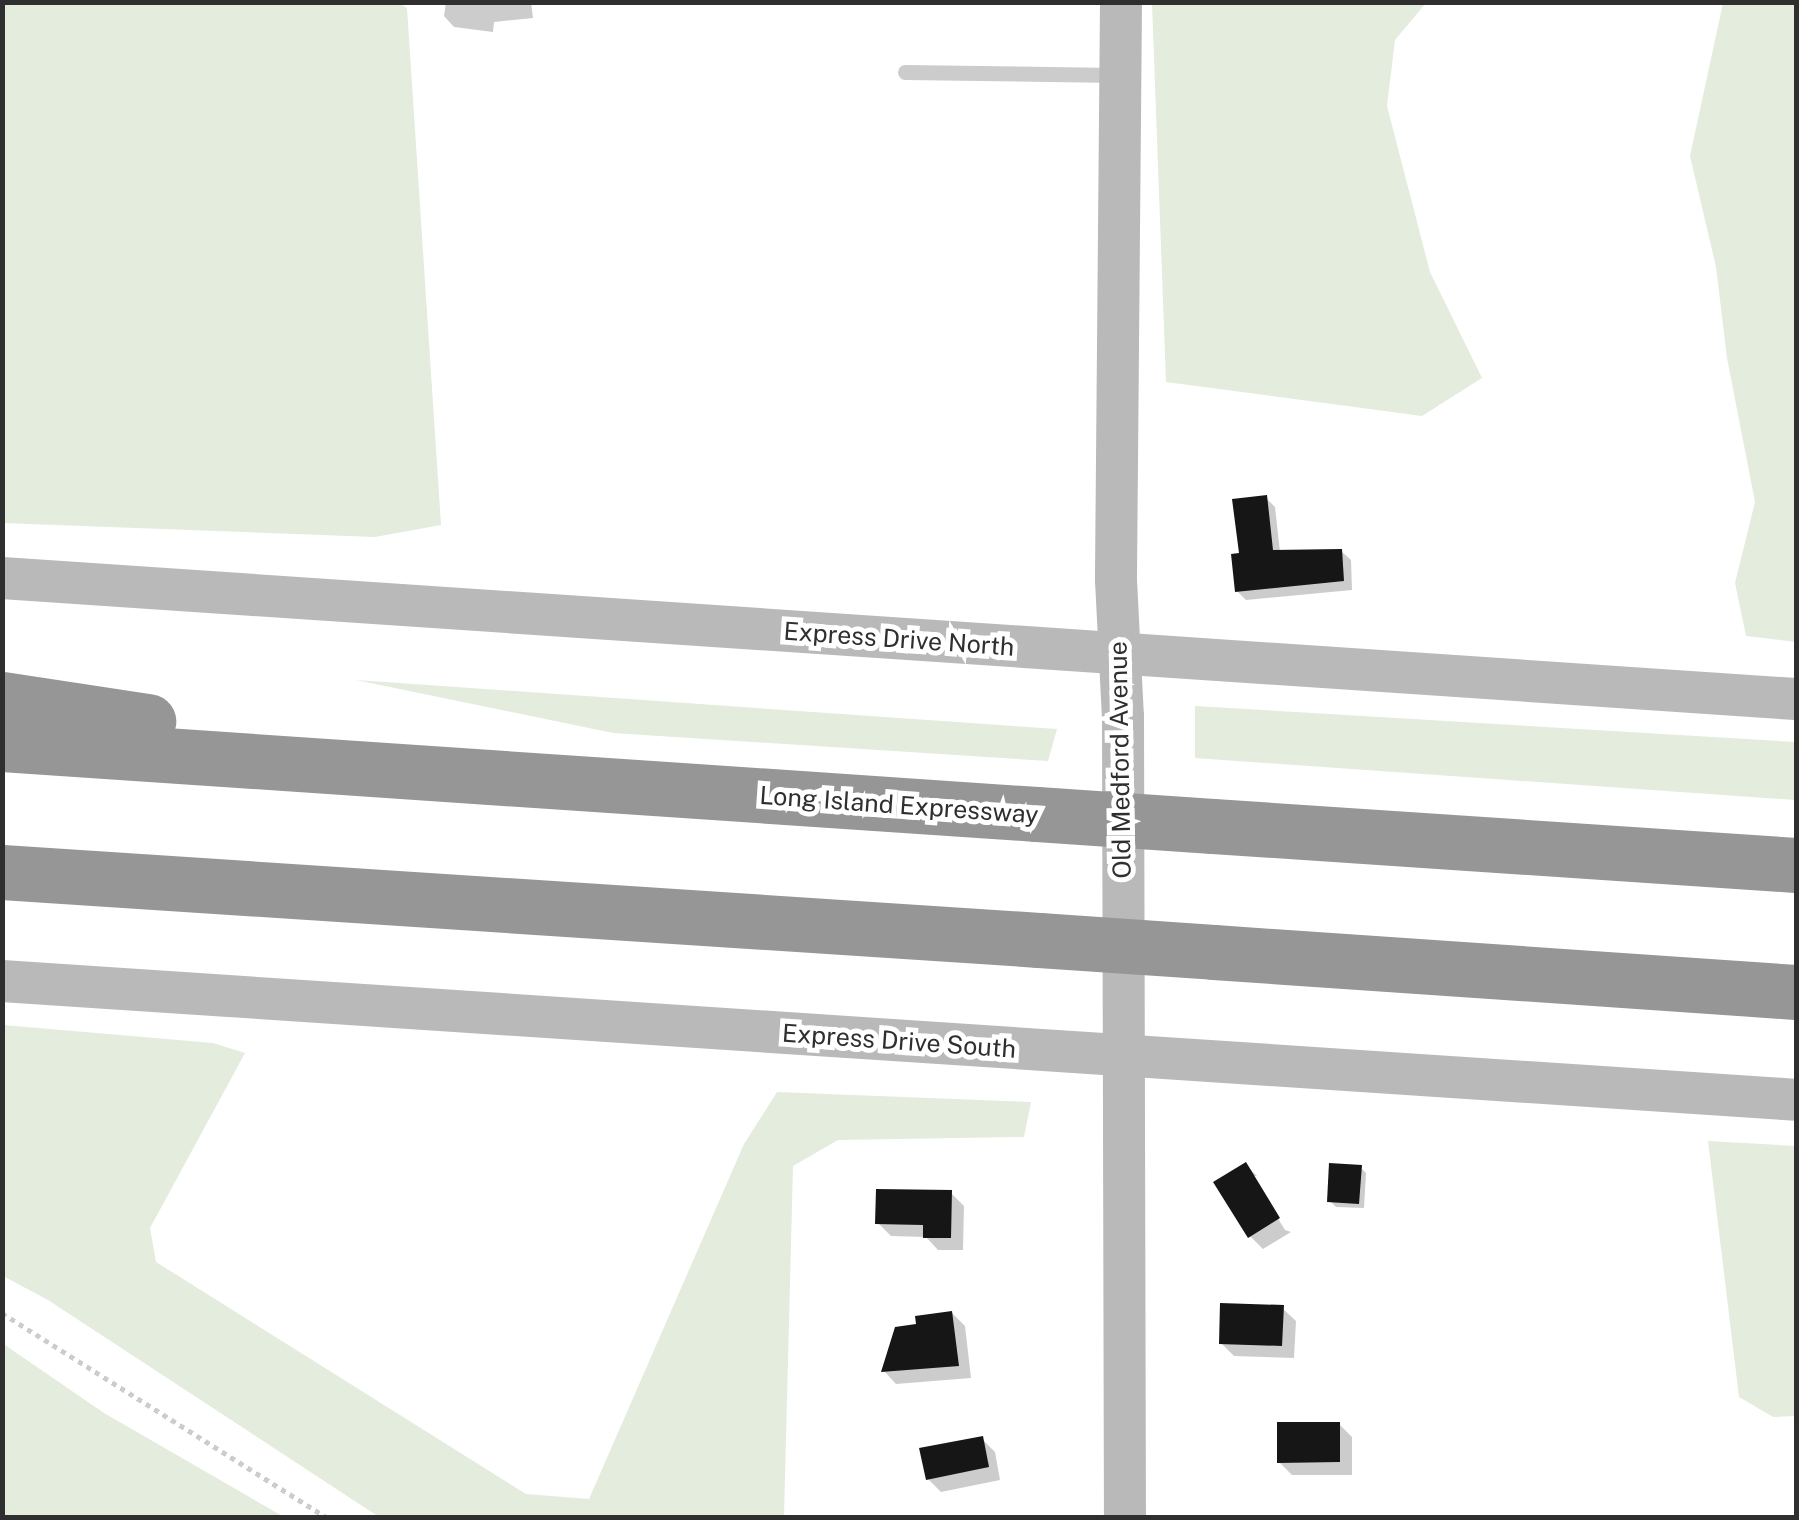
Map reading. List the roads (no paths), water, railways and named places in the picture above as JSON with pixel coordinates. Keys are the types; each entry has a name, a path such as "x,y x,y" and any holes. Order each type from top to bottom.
{"highway":[{"path":"2,699 462,775"},
{"name":"Long Island Expressway","path":"2,744 1796,866"},
{"path":"15,874 1796,992"}],"main road":[{"name":"Old Medford Avenue","path":"1121,2 1116,561 1120,654 1125,1518"},
{"name":"Express Drive North","path":"2,578 1796,699"},
{"name":"Express Drive South","path":"2,981 1796,1100"}],"lane":[{"path":"905,72 1121,74"}]}
